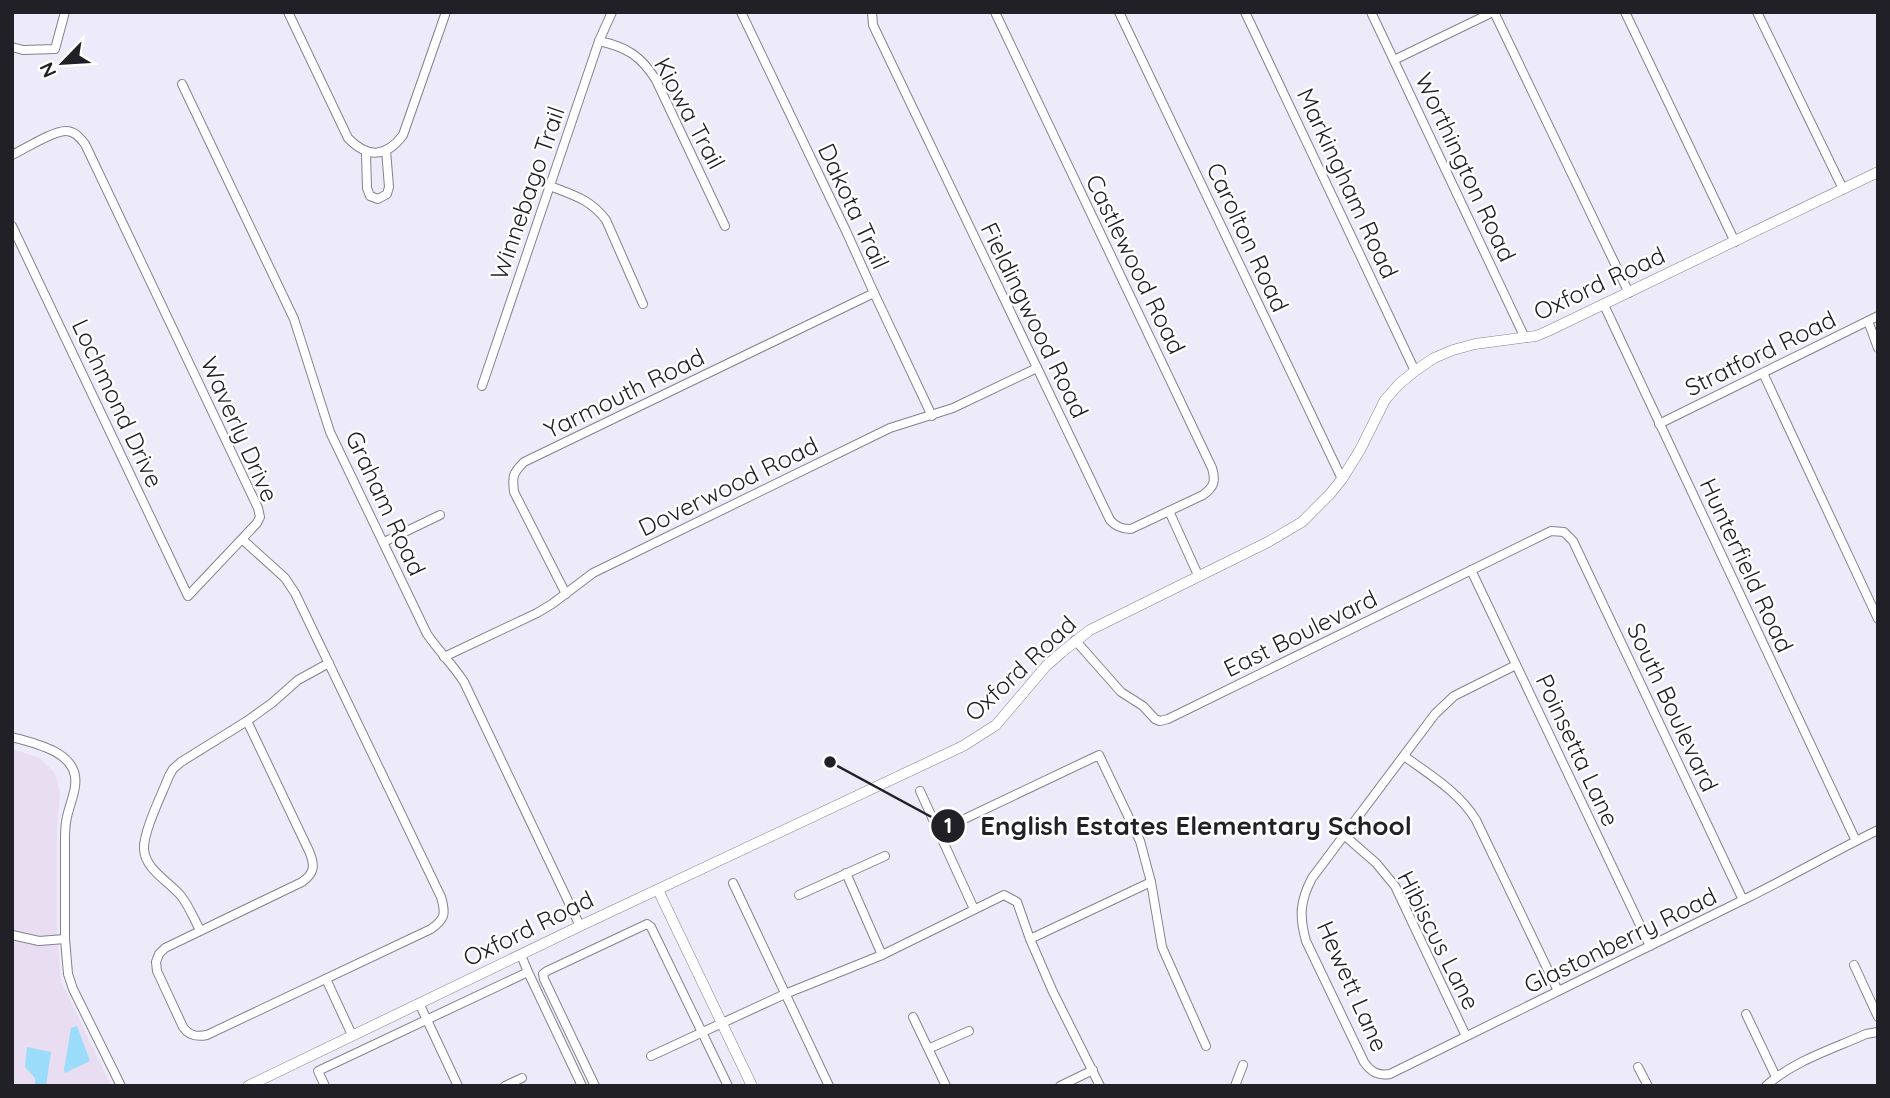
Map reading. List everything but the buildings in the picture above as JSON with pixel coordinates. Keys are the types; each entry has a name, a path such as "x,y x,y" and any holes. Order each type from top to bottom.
{"street":[{"path":"12,47 23,50 55,49 65,12"},
{"path":"288,12 348,138 366,153 376,153 395,146 403,135 446,12"},
{"name":"Winnebago Trail","path":"482,386 599,41 612,12"},
{"name":"Dakota Trail","path":"741,12 932,416"},
{"name":"Fieldingwood Road","path":"872,12 873,25 1110,520 1123,529 1131,528 1169,512"},
{"name":"Castlewood Road","path":"995,12 1212,468 1215,479 1212,489 1169,512"},
{"name":"Carolton Road","path":"1119,12 1342,478"},
{"name":"Markingham Road","path":"1245,12 1415,371"},
{"name":"Worthington Road","path":"1371,12 1525,338"},
{"path":"1394,60 1494,12 1629,293"},
{"path":"1625,12 1735,242"},
{"path":"1757,12 1843,189"},
{"name":"Kiowa Trail","path":"599,41 629,51 649,69 725,226"},
{"name":"Graham Road","path":"182,84 294,319 330,432 426,634 464,682 580,926"},
{"name":"Waverly Drive","path":"12,155 57,133 67,131 85,144 258,508 260,517 257,523 188,596"},
{"path":"366,153 367,188 370,196 378,199 387,194 389,187 386,150"},
{"name":"Oxford Road","path":"248,1086 981,736 1005,716 1046,666 1075,640 1107,621 1288,531 1317,509 1360,450 1385,400 1399,384 1434,358 1475,344 1525,338 1548,331 1878,172"},
{"path":"550,186 587,201 598,209 606,220 643,304"},
{"name":"Lochmond Drive","path":"12,226 188,596"},
{"name":"Yarmouth Road","path":"566,593 514,492 514,471 524,462 874,293"},
{"name":"Hunterfield Road","path":"1604,305 1856,841"},
{"name":"Stratford Road","path":"1659,424 1878,316"},
{"path":"1868,321 1878,348"},
{"name":"Doverwood Road","path":"444,657 537,613 593,573 890,428 953,408 1037,368"},
{"path":"1763,373 1878,619"},
{"path":"1169,512 1198,575"},
{"path":"384,542 440,515"},
{"name":"East Boulevard","path":"1075,640 1121,692 1160,721 1552,531 1564,532"},
{"name":"South Boulevard","path":"1564,532 1573,541 1743,900"},
{"path":"243,540 285,578 295,593 441,897 444,916 440,923 431,929 207,1035 193,1036 183,1027 157,971 159,954 164,948 302,882 314,869 309,851 247,721"},
{"name":"Poinsetta Lane","path":"1471,570 1650,946"},
{"path":"200,930 180,895 146,860 144,850 145,838 173,769 247,721 298,680 329,663"},
{"name":"Hewett Lane","path":"1376,1073 1364,1062 1307,941 1301,924 1304,893 1344,835 1447,702 1516,665"},
{"path":"12,737 56,752 71,765 75,775 76,785 65,830 66,961 73,989 121,1086"},
{"path":"939,831 1099,755 1140,842 1151,882 1162,947 1206,1046"},
{"path":"1405,756 1451,791 1469,809 1558,991"},
{"path":"920,791 974,909"},
{"name":"Glastonberry Road","path":"1376,1073 1390,1074 1811,867 1878,830"},
{"name":"Hibiscus Lane","path":"1344,835 1376,863 1395,886 1466,1036"},
{"path":"799,895 886,856"},
{"path":"846,873 882,956"},
{"path":"1030,939 1151,882"},
{"path":"733,883 829,1086"},
{"path":"658,890 752,1086"},
{"path":"651,1056 785,994 882,956 1004,895 1017,902 1030,939 1100,1086"},
{"path":"594,1086 543,974 647,924 651,927 728,1086"},
{"path":"12,935 39,941 65,939"},
{"path":"521,955 582,1086"},
{"path":"1854,965 1878,1017"},
{"path":"318,1071 528,972"},
{"path":"326,979 352,1035"},
{"path":"419,1003 458,1086"},
{"path":"1745,1014 1776,1077"},
{"path":"913,1017 946,1086"},
{"path":"930,1048 969,1031"},
{"path":"1766,1086 1790,1069 1866,1034 1878,1032"},
{"path":"311,1054 325,1086"},
{"path":"1235,1086 1243,1065"},
{"path":"1639,1067 1648,1086"},
{"path":"1060,1086 1093,1070"},
{"path":"505,1086 522,1077"}],"shaded area":[{"path":"12,749 40,758 55,773 60,793 57,827 57,932 61,981 111,1086 12,1086"}],"water":[{"path":"77,1026 90,1061 65,1073 71,1028"},
{"path":"27,1047 51,1052 46,1086 35,1086 35,1078 25,1067"}],"place":[{"name":"English Estates Elementary School","path":"830,762"}]}
